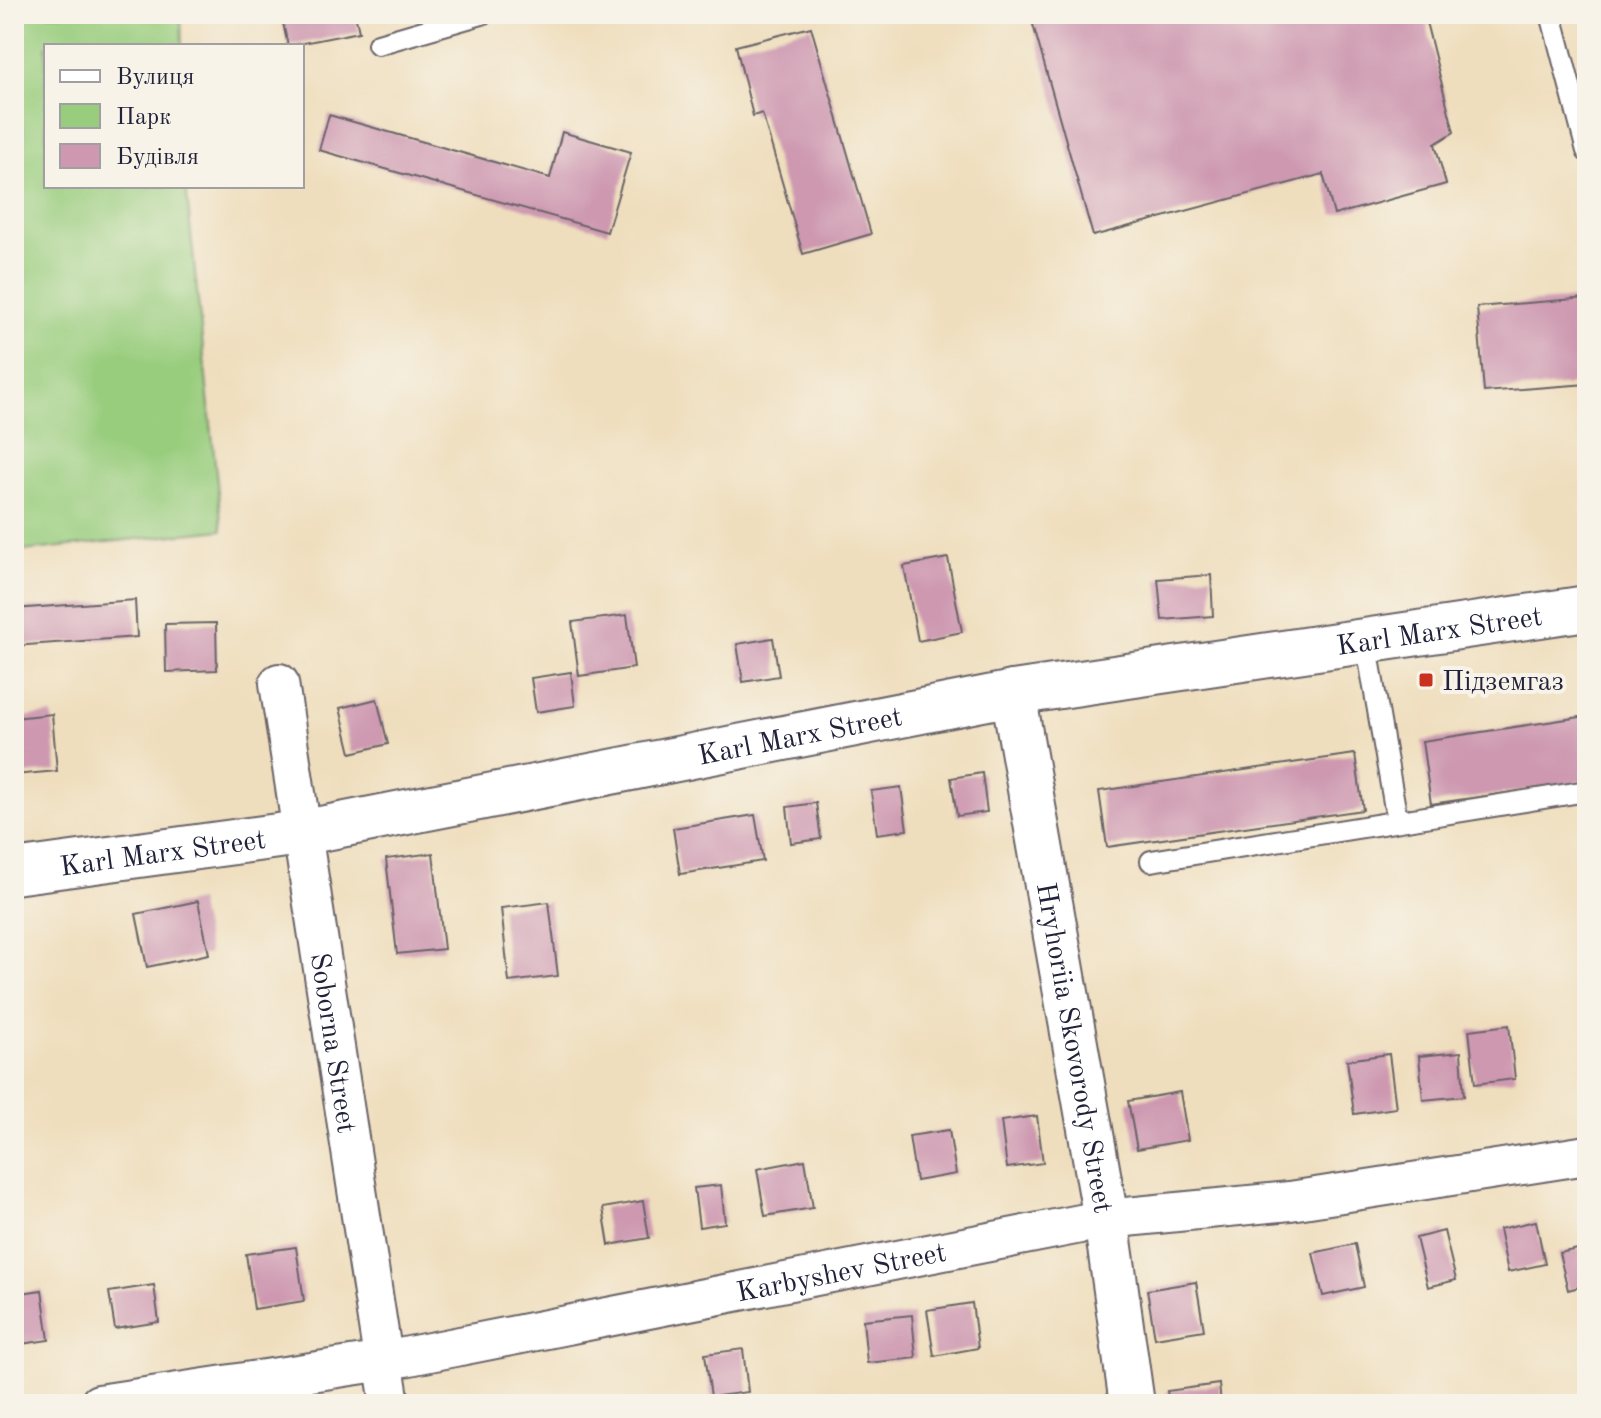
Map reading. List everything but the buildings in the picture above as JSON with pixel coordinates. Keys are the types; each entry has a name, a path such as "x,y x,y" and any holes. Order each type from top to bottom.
{"street":[{"name":"Karl Marx Street","path":"14,872 300,833 1013,693 1587,608"},
{"name":"Soborna Street","path":"279,683 390,1404"},
{"name":"Hryhoriia Skovorody Street","path":"1013,693 1106,1219 1132,1404"},
{"name":"Karbyshev Street","path":"99,1404 384,1361 1106,1219 1290,1201 1587,1155"}],"lane":[{"path":"378,44 482,14"},
{"path":"1551,14 1587,151"},
{"path":"1366,641 1397,820"},
{"path":"1151,861 1587,791"}],"green space":[{"path":"14,14 181,14 182,44 44,44 44,188 186,188 222,530 14,552"}],"place":[{"name":"Підземгаз","path":"1426,680"}]}
